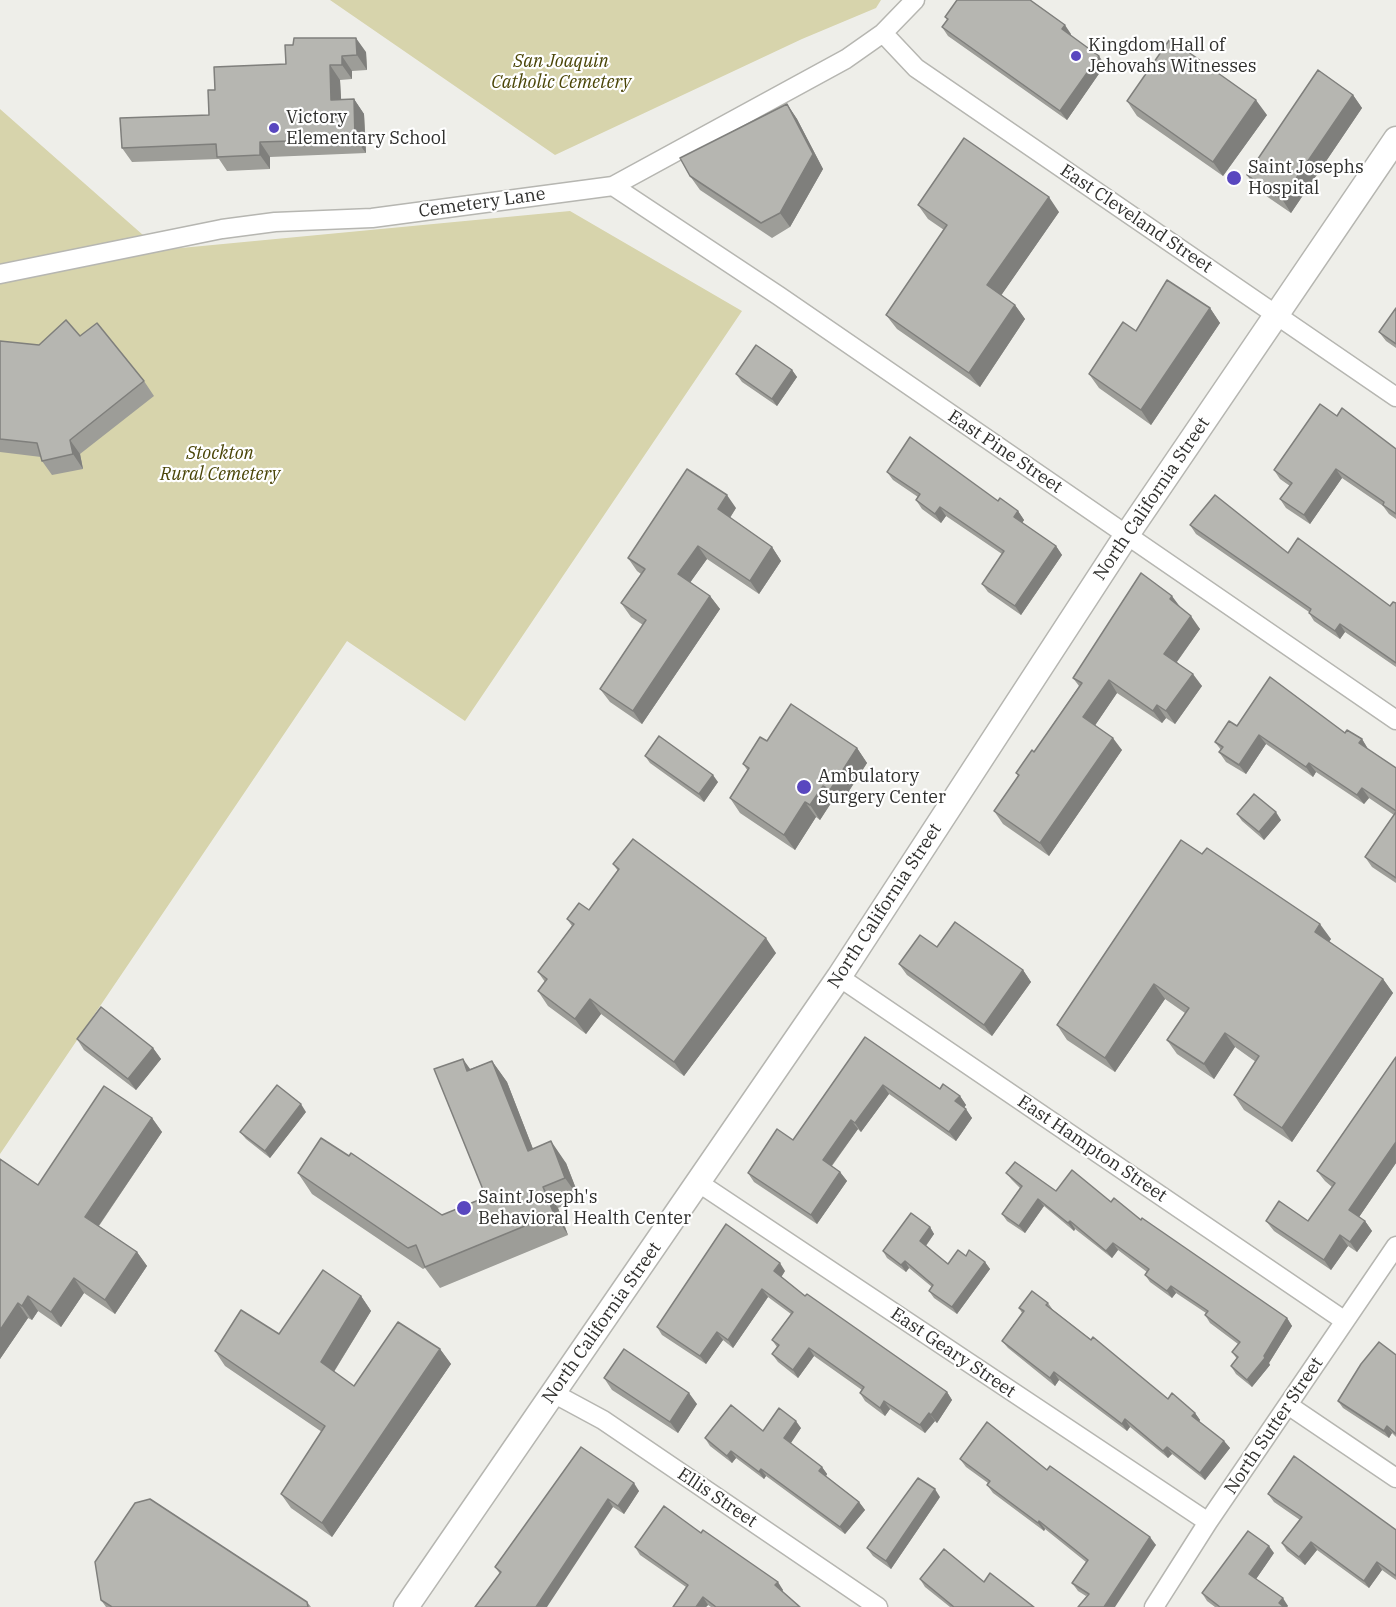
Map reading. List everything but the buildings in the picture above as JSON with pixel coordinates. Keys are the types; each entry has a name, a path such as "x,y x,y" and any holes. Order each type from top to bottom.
{"street":[{"name":"Cemetery Lane","path":"0,274 222,229 275,222 372,218 614,186 795,89 846,59 883,33 915,0"},
{"name":"East Cleveland Street","path":"883,33 916,68 1396,397"},
{"name":"North California Street","path":"406,1607 839,977 1126,536 1396,139"},
{"name":"East Pine Street","path":"614,186 1396,720"},
{"name":"East Hampton Street","path":"839,977 1344,1321"},
{"name":"East Geary Street","path":"699,1183 1208,1522"},
{"name":"North Sutter Street","path":"1154,1607 1208,1522 1396,1246"},
{"name":"Ellis Street","path":"553,1393 603,1420 878,1607"},
{"path":"1288,1405 1396,1478"}],"green space":[{"name":"San Joaquin Catholic Cemetery","path":"330,0 881,0 876,8 802,39 555,155"},
{"name":"Stockton Rural Cemetery","path":"0,109 160,250 570,211 742,311 465,721 347,641 0,1154"}],"place":[{"name":"Kingdom Hall of Jehovahs Witnesses","path":"1076,56"},
{"name":"Victory Elementary School","path":"274,128"},
{"name":"Saint Josephs Hospital","path":"1234,178"},
{"name":"Ambulatory Surgery Center","path":"804,787"},
{"name":"Saint Joseph's Behavioral Health Center","path":"464,1208"}]}
